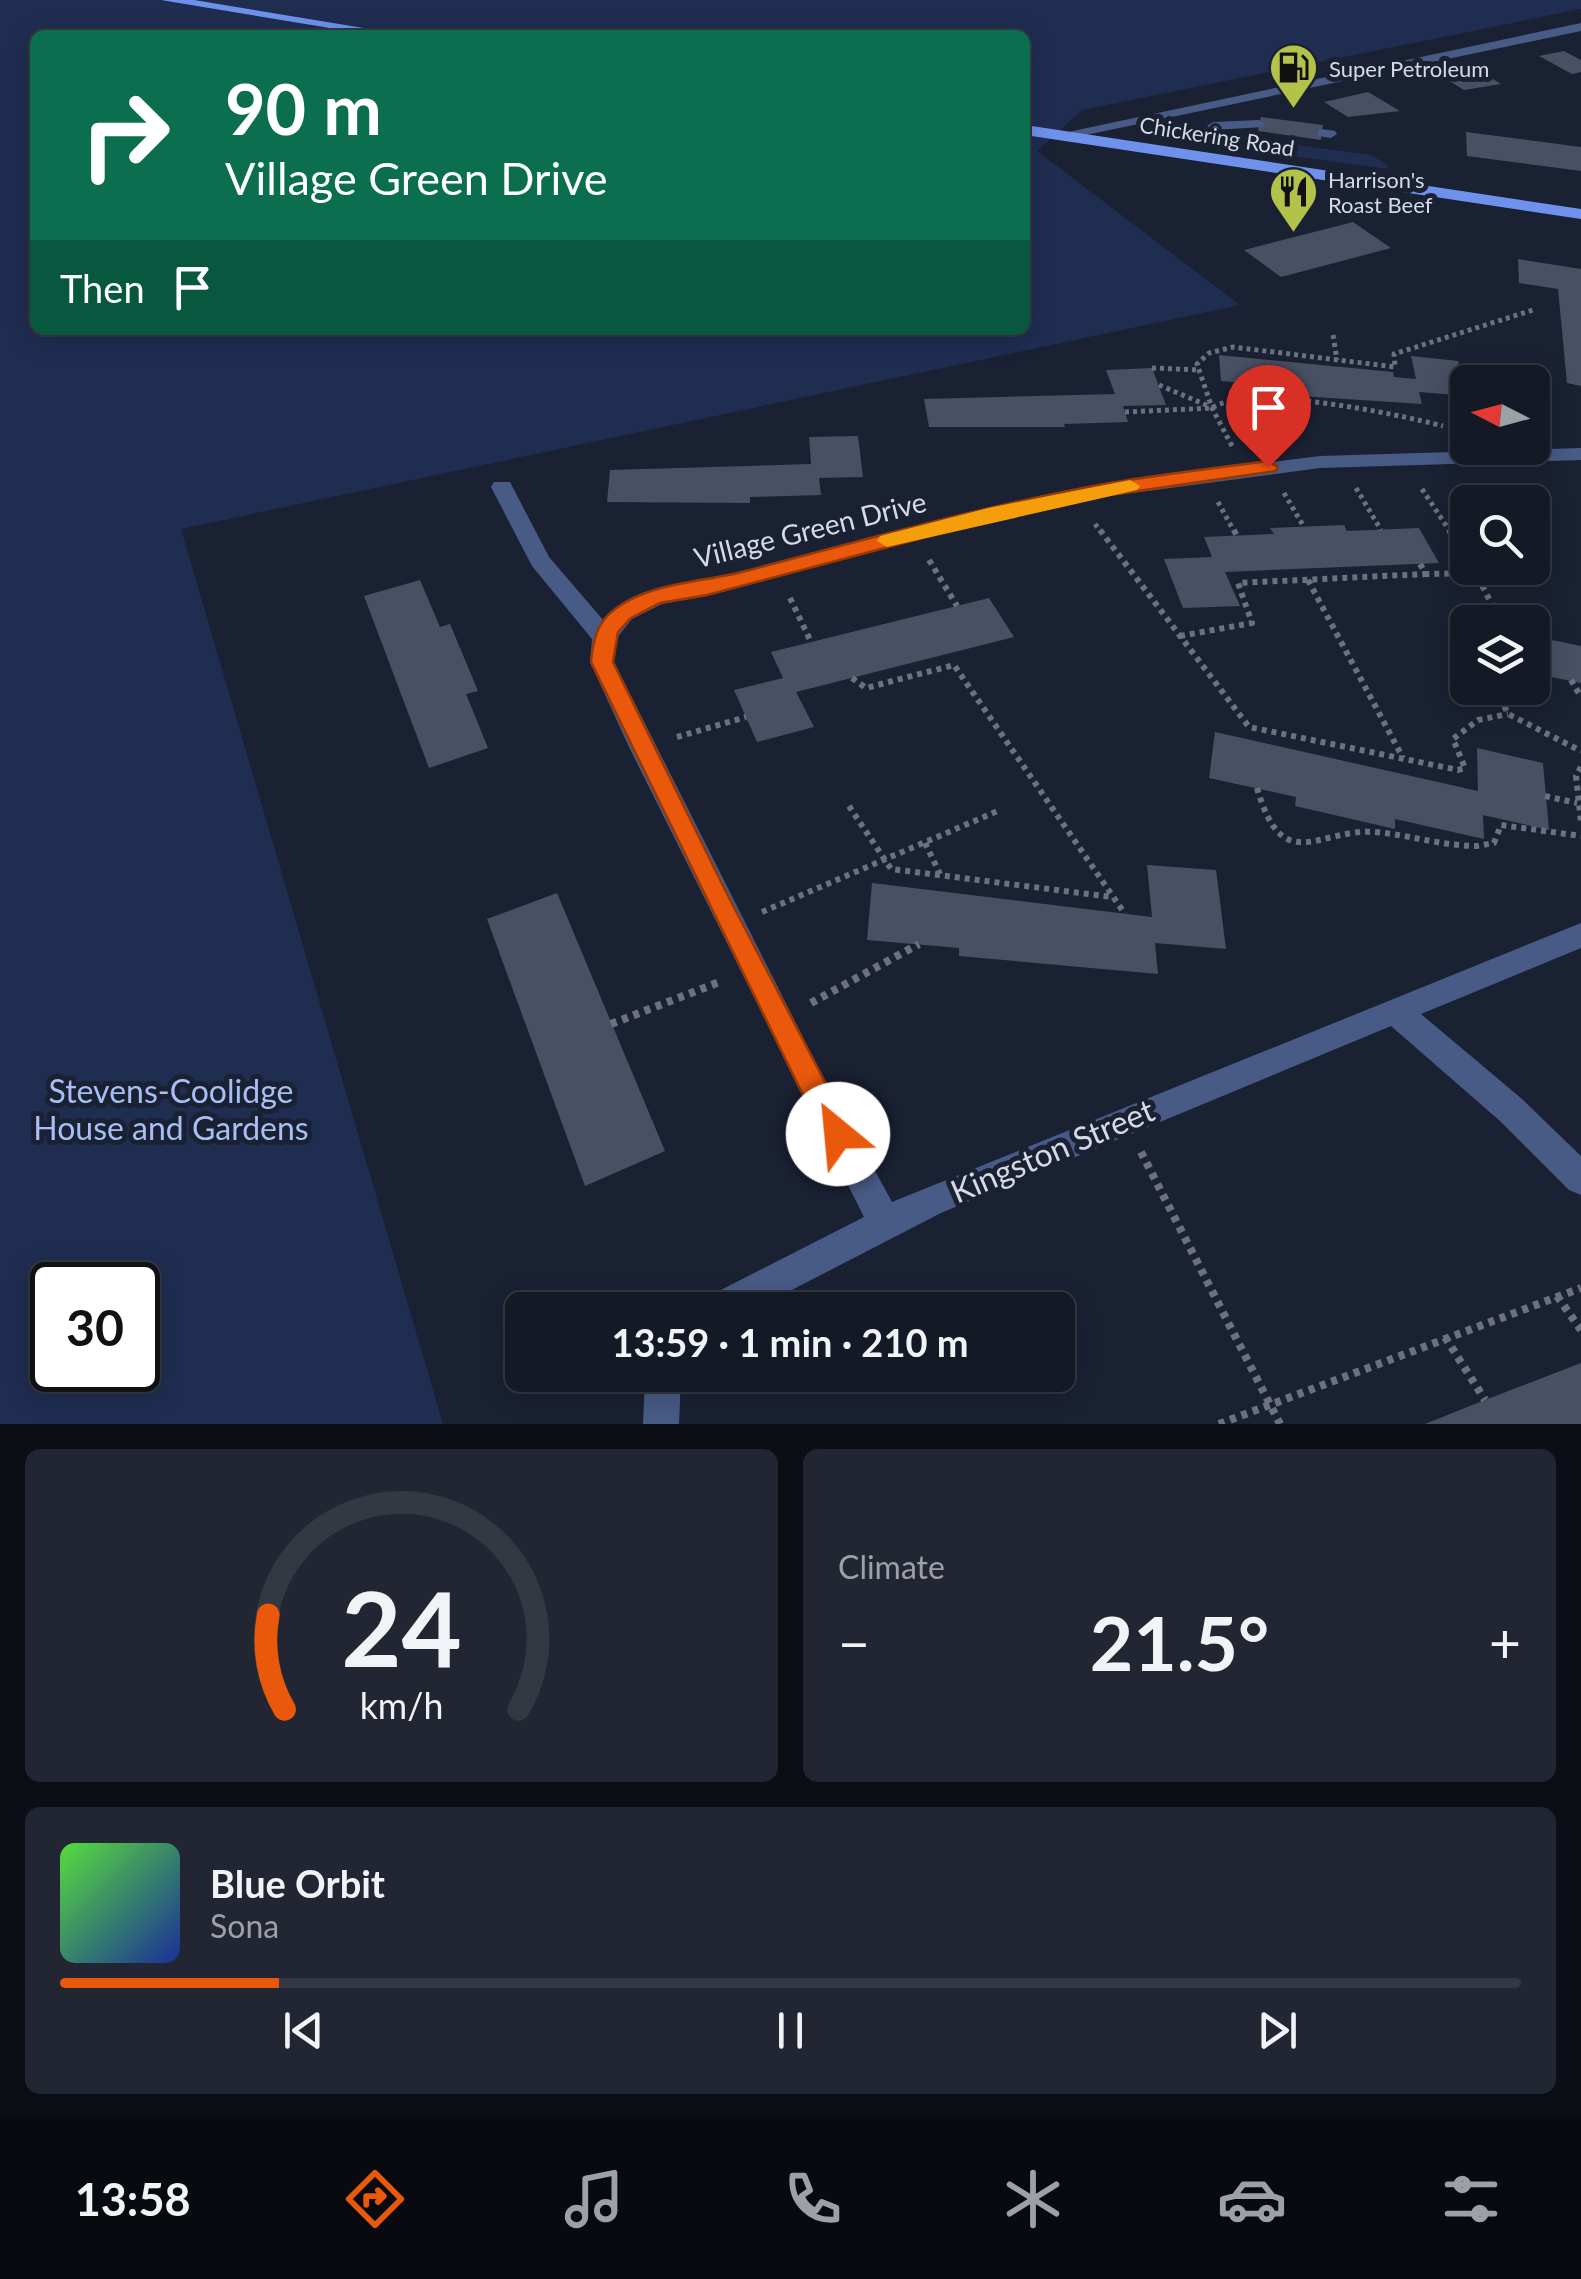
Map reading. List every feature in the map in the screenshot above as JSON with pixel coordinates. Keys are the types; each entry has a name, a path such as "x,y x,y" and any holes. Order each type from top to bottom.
{"main road":[{"path":"168,0 366,30"},
{"name":"Chickering Road","path":"1030,131 1581,214"}],"street":[{"path":"1062,135 1581,28"},
{"name":"Village Green Drive","path":"604,637 624,613 656,597 1074,496 1244,470 1340,461 1581,454"},
{"path":"502,487 540,561 604,637 602,662 642,747 730,926 885,1223"},
{"name":"Kingston Street","path":"753,1292 885,1223 1124,1120 1581,935"},
{"path":"1396,1012 1511,1110 1581,1178"},
{"path":"661,1424 662,1392"}],"lane":[{"path":"1213,126 1260,124"}],"path":[{"path":"1244,470 1212,408 1198,370 1197,364 1209,353 1233,347 1395,367 1394,354 1536,309"},
{"path":"1334,335 1337,360"},
{"path":"1152,368 1198,370"},
{"path":"1158,386 1212,408"},
{"path":"1125,412 1212,408 1224,400 1268,397 1413,418 1444,427"},
{"path":"1402,459 1450,532"},
{"path":"1340,461 1381,530"},
{"path":"1074,496 1249,727 1458,770 1466,768 1453,740 1478,720 1508,714 1581,751"},
{"path":"913,534 957,606"},
{"path":"1420,564 1426,574"},
{"path":"776,570 810,642"},
{"path":"1180,636 1252,623 1238,583 1450,572"},
{"path":"1308,580 1404,759"},
{"path":"852,678 866,688 954,665 1126,914"},
{"path":"1571,680 1581,696"},
{"path":"1504,705 1508,714"},
{"path":"642,747 746,717"},
{"path":"1581,766 1576,776 1581,822"},
{"path":"1256,788 1263,813 1284,835 1306,845 1356,832 1474,848 1494,843 1501,825 1581,836"},
{"path":"1546,796 1578,803"},
{"path":"849,806 891,869 1114,897"},
{"path":"730,926 1000,810"},
{"path":"924,843 940,875"},
{"path":"779,1021 919,944"},
{"path":"612,1024 752,969"},
{"path":"1124,1120 1280,1424"},
{"path":"1219,1424 1581,1288"},
{"path":"1556,1296 1581,1330"},
{"path":"1446,1337 1485,1400"}],"green space":[{"name":"Stevens-Coolidge House and Gardens","path":"0,0 1581,0 1581,9 1082,110 1037,151 1240,305 181,529 443,1424 0,1424"},
{"path":"1290,144 1370,155 1387,164 1388,169 1263,152"}],"building":[{"path":"1564,51 1581,60 1581,72 1572,74 1539,56"},
{"path":"1480,71 1501,84 1464,90 1443,77"},
{"path":"1368,92 1400,111 1348,117 1324,102"},
{"path":"1261,117 1323,125 1321,140 1258,131"},
{"path":"1466,132 1581,147 1581,171 1467,156"},
{"path":"1353,222 1391,248 1281,277 1244,250"},
{"path":"1518,259 1581,269 1581,386 1567,383 1558,289 1519,283"},
{"path":"1219,355 1393,372 1394,377 1416,379 1411,356 1458,361 1459,365 1450,365 1450,395 1419,392 1422,404 1284,395 1284,387 1221,381"},
{"path":"1152,368 1166,405 1123,406 1128,422 1064,424 1065,427 929,427 924,399 1115,394 1106,370"},
{"path":"858,436 863,477 819,478 821,495 750,497 750,503 607,502 610,470 811,464 809,437"},
{"path":"1344,525 1347,531 1419,528 1439,563 1225,572 1240,606 1183,608 1164,559 1212,557 1204,537 1274,534 1270,528"},
{"path":"420,580 440,627 450,624 478,691 466,694 488,748 429,768 364,596"},
{"path":"989,598 1014,637 796,692 814,727 757,742 734,690 783,678 771,652"},
{"path":"1550,640 1581,646 1581,683 1550,677"},
{"path":"1215,732 1478,791 1477,748 1543,763 1549,830 1483,815 1484,839 1395,819 1395,829 1295,806 1296,797 1209,778"},
{"path":"1147,865 1216,870 1226,949 1155,943 1158,974 959,956 959,948 867,940 872,883 1152,917"},
{"path":"557,893 665,1151 585,1186 487,919"},
{"path":"1581,1363 1581,1424 1425,1424 1485,1400"}],"slow traffic":[{"path":"887,541 988,515 1130,486"}],"place":[{"name":"Super Petroleum","path":"1294,110"},
{"name":"Harrison's Roast Beef","path":"1293,234"}],"route":[{"path":"838,1134 716,898 602,662 604,637 610,627 624,613 656,597 707,588 964,520 1110,489 1268,467"}]}
